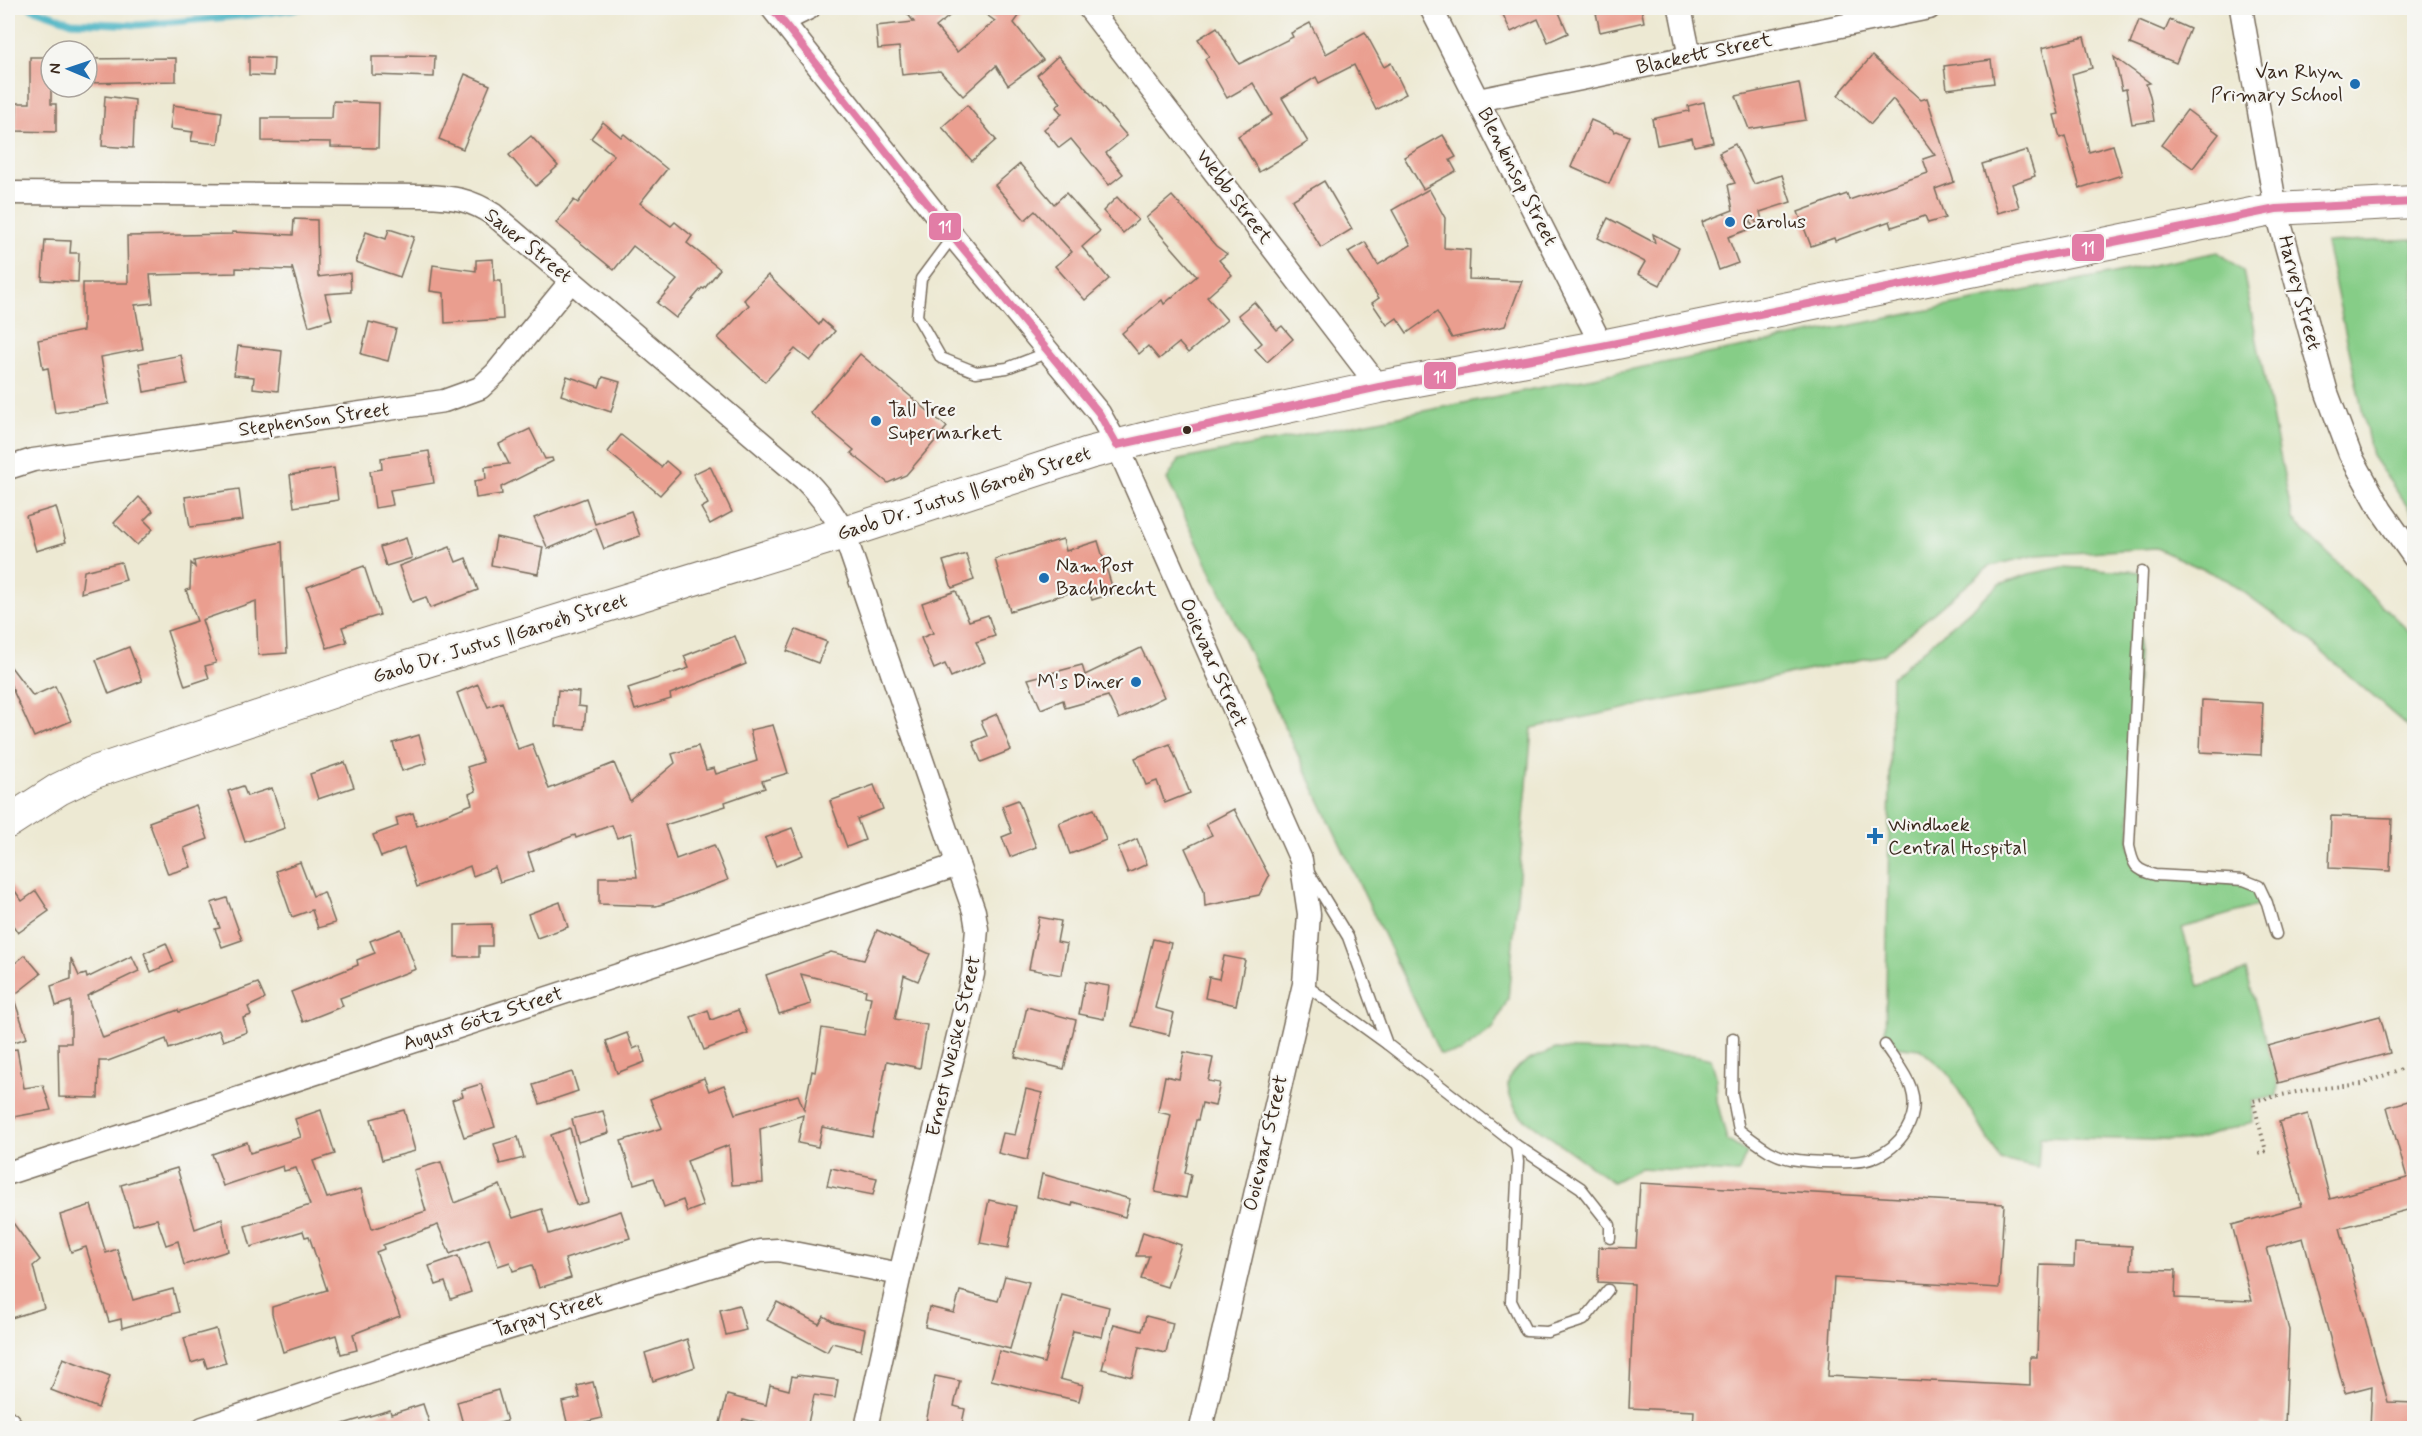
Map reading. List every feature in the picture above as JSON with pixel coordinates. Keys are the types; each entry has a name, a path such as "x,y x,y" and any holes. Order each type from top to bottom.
{"street":[{"path":"777,14 808,8"},
{"name":"Webb Street","path":"1089,8 1379,387"},
{"name":"Blenkinsop Street","path":"1431,8 1602,346"},
{"path":"1680,8 1690,57"},
{"name":"Blackett Street","path":"1478,100 1929,8"},
{"name":"Harvey Street","path":"2241,8 2276,209 2326,393 2350,454 2381,510 2415,557"},
{"name":"Ooievaar Street","path":"777,14 953,236 1099,413 1117,445 1301,860 1309,914 1304,984 1201,1428"},
{"name":"Sauer Street","path":"8,194 412,195 459,198 477,204 494,215 804,479 822,497 844,533"},
{"name":"Gaob Dr. Justus ǁGaroëb Street","path":"8,822 59,789 92,772 394,671 844,533 1117,445 1379,387 1602,346 2276,209 2415,202"},
{"name":"Stephenson Street","path":"8,468 33,460 444,401 464,395 480,388 496,373 571,281"},
{"name":"Ernest Weiske Street","path":"844,533 974,911 977,929 974,974 900,1274 866,1428"},
{"name":"August Götz Street","path":"8,1173 958,865"},
{"name":"Tarpay Street","path":"202,1428 428,1353 760,1251 778,1250 900,1274"},
{"path":"8,1422 13,1428"}],"lane":[{"path":"953,236 921,279 919,298 918,316 941,358 976,372 1007,368 1049,352"},
{"path":"2142,572 2129,846 2132,862 2142,872 2155,875 2244,880 2259,886 2267,903 2276,934"},
{"path":"1301,860 1348,937 1387,1044"},
{"path":"1304,984 1387,1044 1516,1145 1581,1188 1610,1225 1610,1238"},
{"path":"1733,1038 1732,1094 1739,1130 1772,1153 1790,1159 1845,1162 1873,1159 1902,1139 1914,1115 1911,1089 1885,1045"},
{"path":"1516,1145 1518,1162 1511,1301 1526,1331 1547,1332 1584,1320 1608,1290"}],"path":[{"path":"2259,1154 2266,1151 2253,1101 2306,1090 2362,1084 2381,1079 2415,1064"}],"green space":[{"path":"2414,239 2414,516 2372,456 2326,243"},
{"path":"2218,252 2243,271 2293,520 2414,636 2414,732 2305,637 2227,580 2156,548 2037,555 1990,566 1883,655 1532,728 1508,999 1494,1027 1461,1052 1440,1054 1167,479 1179,460"},
{"path":"2063,567 2142,572 2129,846 2142,872 2259,886 2267,903 2182,928 2199,986 2246,971 2278,1083 2277,1096 2253,1101 2252,1122 2191,1141 2040,1137 2038,1168 2001,1160 1948,1073 1920,1049 1885,1045 1892,677 2000,584 2029,574"},
{"path":"1556,1049 1693,1055 1711,1059 1716,1076 1717,1101 1727,1140 1747,1153 1738,1173 1640,1168 1613,1182 1521,1116 1512,1102 1508,1090 1513,1072 1531,1059"}],"building":[{"path":"903,8 959,8 936,27 957,52 995,21 977,8 1025,8 1014,23 1043,60 1008,85 996,66 963,96 940,71 902,75 899,47 878,49 876,26 914,22"},
{"path":"1500,8 1564,8 1558,10 1568,33 1548,42 1538,19 1511,32"},
{"path":"1595,8 1641,8 1644,22 1600,32"},
{"path":"2139,20 2165,31 2170,20 2190,29 2176,63 2130,44"},
{"path":"1310,23 1326,54 1365,32 1384,67 1391,63 1406,94 1376,110 1354,65 1319,83 1316,77 1282,98 1308,142 1259,172 1238,136 1272,115 1253,83 1227,98 1205,59 1209,56 1198,39 1217,27 1239,64 1293,37 1291,33"},
{"path":"2084,37 2092,68 2072,74 2089,152 2113,145 2122,175 2080,188 2065,136 2060,138 2054,115 2059,114 2042,48"},
{"path":"407,55 435,56 434,77 372,75 372,57 407,57"},
{"path":"1058,56 1127,136 1106,153 1123,174 1109,185 1071,139 1059,148 1044,129 1062,114 1056,107 1061,103 1037,75"},
{"path":"1872,56 1921,100 1927,98 1954,182 1935,189 1945,218 1928,223 1925,216 1892,227 1890,221 1835,241 1834,238 1811,246 1798,212 1847,194 1849,200 1928,173 1923,159 1935,155 1893,99 1871,124 1838,95"},
{"path":"30,57 39,57 39,99 51,99 51,104 56,104 56,132 16,131 17,103 30,103"},
{"path":"249,57 274,58 273,76 249,75"},
{"path":"2114,57 2150,83 2146,84 2154,121 2132,124 2126,89 2122,90"},
{"path":"176,58 176,81 99,83 99,59"},
{"path":"1991,60 1994,83 1947,89 1944,66"},
{"path":"465,74 490,85 463,149 439,139"},
{"path":"1799,83 1806,120 1749,129 1736,96"},
{"path":"105,96 135,100 133,148 102,146"},
{"path":"333,101 379,103 378,148 331,147 331,142 262,141 262,118 332,118"},
{"path":"1704,102 1713,142 1694,146 1692,138 1657,145 1652,119 1689,111 1688,106"},
{"path":"173,105 222,112 218,144 191,141 193,132 170,129"},
{"path":"967,105 996,140 972,161 942,127"},
{"path":"2187,110 2219,134 2193,168 2161,145"},
{"path":"1591,120 1614,132 1629,136 1609,184 1571,167"},
{"path":"603,122 621,137 624,134 667,169 640,203 671,226 675,222 692,236 687,243 720,269 676,318 657,303 677,280 633,246 614,270 556,223 574,200 578,203 614,155 591,138"},
{"path":"1443,135 1456,157 1450,160 1456,171 1423,189 1404,157"},
{"path":"531,136 558,166 536,186 509,155"},
{"path":"1735,144 1754,184 1782,175 1791,202 1760,212 1763,224 1758,226 1752,215 1749,216 1753,228 1728,237 1738,263 1719,270 1702,222 1733,210 1728,185 1735,183 1719,152"},
{"path":"2027,150 2035,176 2012,184 2019,207 1997,213 1982,164"},
{"path":"1020,164 1054,204 1066,193 1100,231 1082,247 1109,279 1085,300 1055,266 1072,252 1035,211 1025,220 995,185"},
{"path":"1324,181 1352,229 1321,248 1292,200"},
{"path":"1429,189 1445,218 1444,248 1470,250 1469,279 1522,281 1505,326 1452,338 1437,312 1407,333 1397,318 1387,325 1372,303 1379,298 1348,252 1365,242 1378,265 1411,245 1392,210"},
{"path":"1172,196 1216,246 1227,254 1219,260 1232,275 1207,297 1227,320 1188,353 1179,343 1159,359 1148,346 1139,354 1122,333 1162,300 1164,304 1197,276 1146,218"},
{"path":"1117,197 1138,220 1123,233 1103,211"},
{"path":"1608,218 1655,243 1653,234 1679,248 1660,285 1638,274 1645,262 1598,238"},
{"path":"294,219 317,220 318,277 350,273 351,292 325,294 332,319 309,326 292,267 292,270 236,268 236,273 150,275 153,303 135,305 143,349 101,357 109,404 55,413 48,368 43,369 38,340 83,331 83,283 128,283 127,236 232,234 232,232 293,235"},
{"path":"389,229 414,237 400,277 356,262 366,232 386,239"},
{"path":"45,240 71,241 70,253 79,253 78,282 42,280"},
{"path":"493,259 494,281 501,281 503,319 445,323 444,293 430,291 433,265 476,271 476,260"},
{"path":"768,275 819,325 822,320 835,331 810,361 795,349 765,382 718,338 749,305 744,300"},
{"path":"1254,302 1277,330 1282,326 1293,339 1267,362 1255,349 1262,343 1238,315"},
{"path":"369,322 396,329 388,361 361,354"},
{"path":"238,346 282,351 278,391 253,388 254,377 234,375"},
{"path":"860,354 947,427 906,475 888,483 851,453 854,450 810,413"},
{"path":"181,355 187,384 144,392 139,363"},
{"path":"567,376 599,387 603,377 620,382 611,412 561,395"},
{"path":"530,429 545,459 552,458 553,461 501,487 502,494 476,498 474,481 486,479 485,467 509,464 499,444"},
{"path":"621,435 661,467 666,461 680,473 660,495 608,452"},
{"path":"429,451 434,483 390,490 393,505 375,508 370,471 382,469 381,458"},
{"path":"710,466 732,512 710,524 701,508 708,504 693,474"},
{"path":"334,468 338,500 294,507 290,475"},
{"path":"239,489 243,520 190,527 185,497"},
{"path":"139,497 153,511 144,520 153,529 137,545 114,523"},
{"path":"586,498 595,524 631,511 640,536 604,549 596,528 548,549 534,518"},
{"path":"56,507 66,542 36,551 26,516"},
{"path":"496,537 543,547 538,574 491,565"},
{"path":"406,538 412,558 386,566 380,547"},
{"path":"1063,539 1066,551 1098,541 1114,593 1092,600 1088,587 1010,611 995,559"},
{"path":"282,542 287,653 258,655 256,601 202,620 216,663 205,666 209,678 185,686 167,631 197,621 186,590 190,589 191,563 195,567 194,561"},
{"path":"450,547 456,562 466,558 478,590 430,608 426,597 412,602 399,566"},
{"path":"966,554 974,580 952,588 943,561"},
{"path":"121,562 126,580 81,593 84,571"},
{"path":"364,566 380,615 342,627 347,642 327,648 307,587"},
{"path":"956,591 969,621 988,615 995,636 976,642 985,662 951,677 945,664 934,669 921,638 933,633 922,603"},
{"path":"796,630 827,642 818,663 787,651"},
{"path":"735,636 746,664 670,694 671,699 635,710 628,688 689,668 684,656"},
{"path":"129,647 142,681 109,694 96,660"},
{"path":"1141,648 1164,697 1119,719 1108,696 1065,708 1063,700 1041,709 1028,679 1082,665 1085,675"},
{"path":"8,663 33,696 55,686 71,721 34,737 8,679"},
{"path":"478,684 488,707 502,702 518,749 532,744 549,789 614,763 630,801 675,763 672,754 698,746 706,770 714,768 716,774 757,761 750,730 773,725 788,773 762,781 765,788 725,802 726,806 665,825 676,859 714,845 728,880 666,903 656,906 599,904 599,877 637,877 631,833 617,838 612,825 576,838 575,835 528,853 534,871 500,882 495,867 473,876 470,866 417,887 404,848 381,857 373,835 398,826 396,818 413,813 417,826 472,804 469,794 476,791 467,767 483,762 457,693"},
{"path":"558,690 579,692 578,706 586,707 584,729 555,726"},
{"path":"2202,700 2263,703 2261,755 2200,752"},
{"path":"997,714 1011,750 981,762 973,742 987,736 981,721"},
{"path":"419,735 427,763 402,771 393,743"},
{"path":"1170,744 1190,793 1165,803 1157,781 1146,785 1135,758"},
{"path":"345,762 354,787 318,799 310,774"},
{"path":"874,785 883,809 857,819 865,840 847,847 830,801"},
{"path":"243,786 247,796 272,788 285,828 245,842 228,791"},
{"path":"1018,800 1036,847 1010,857 1002,837 1012,833 1002,806"},
{"path":"196,805 208,839 184,848 191,867 168,874 149,822"},
{"path":"1094,809 1106,840 1070,854 1059,823"},
{"path":"1234,809 1269,876 1259,895 1205,906 1204,890 1185,848 1212,835 1206,824"},
{"path":"2331,816 2392,818 2390,871 2329,868"},
{"path":"792,828 803,855 776,866 765,838"},
{"path":"1137,839 1147,864 1128,873 1118,848"},
{"path":"300,862 313,896 324,892 335,923 318,928 312,910 292,917 276,871"},
{"path":"8,881 22,901 36,891 49,911 18,933 8,918"},
{"path":"227,898 242,940 222,947 215,929 220,928 211,903"},
{"path":"560,902 568,927 537,938 528,914"},
{"path":"1039,917 1061,921 1057,942 1067,944 1061,975 1029,969"},
{"path":"492,924 492,946 479,946 479,957 455,957 455,925"},
{"path":"401,929 416,969 340,998 343,1006 303,1022 291,992 358,965 357,960 375,953 370,941"},
{"path":"877,930 930,954 918,981 904,975 895,1019 927,1025 920,1068 887,1061 872,1137 822,1127 818,1147 798,1143 803,1115 760,1129 763,1183 732,1185 729,1145 687,1161 703,1206 687,1212 683,1200 664,1207 654,1178 634,1184 621,1141 662,1128 650,1099 704,1078 709,1091 724,1085 735,1114 798,1095 804,1110 812,1071 815,1072 822,1028 864,1035 871,997 865,996 866,990 801,974 811,1004 779,1014 766,975 831,952 864,960"},
{"path":"1153,939 1171,943 1155,1008 1174,1013 1169,1035 1132,1026"},
{"path":"166,943 174,962 151,972 144,953"},
{"path":"25,955 41,974 13,996 27,1038 8,1044 8,969"},
{"path":"132,956 139,971 87,996 103,1038 258,983 265,999 248,1007 251,1015 243,1018 247,1032 223,1041 219,1030 169,1049 166,1039 108,1061 99,1061 98,1098 59,1097 58,1043 71,1043 71,1001 56,1006 51,986 71,979 71,958 79,976 86,974 87,978"},
{"path":"1224,956 1245,960 1236,1005 1205,998 1209,977 1219,979"},
{"path":"1085,982 1109,986 1104,1019 1079,1014"},
{"path":"1027,1007 1076,1020 1064,1069 1015,1057"},
{"path":"708,1010 711,1020 738,1010 748,1033 704,1050 691,1017"},
{"path":"2380,1016 2390,1053 2278,1083 2268,1046"},
{"path":"627,1033 633,1049 640,1046 645,1062 617,1073 606,1041"},
{"path":"17,1049 24,1088 43,1085 51,1110 8,1118 8,1050"},
{"path":"1184,1052 1213,1058 1208,1081 1220,1083 1215,1106 1202,1103 1198,1120 1196,1120 1185,1173 1191,1175 1186,1198 1155,1192 1171,1115 1158,1112 1165,1076 1179,1079"},
{"path":"572,1072 578,1091 540,1104 533,1085"},
{"path":"481,1084 495,1127 464,1137 452,1100 463,1096 461,1090"},
{"path":"1026,1089 1042,1093 1027,1160 998,1153 1003,1133 1015,1135"},
{"path":"2415,1099 2415,1208 2340,1228 2388,1402 2415,1403 2415,1428 2370,1428 2372,1386 2345,1393 2303,1238 2267,1248 2289,1330 2285,1425 2261,1424 2261,1428 2117,1426 2117,1428 1693,1428 1694,1411 1629,1408 1634,1284 1598,1282 1599,1247 1636,1248 1640,1183 2004,1204 1999,1288 1834,1278 1828,1376 2030,1386 2030,1357 2037,1357 2040,1265 2074,1266 2075,1243 2132,1246 2131,1269 2176,1270 2175,1298 2252,1301 2232,1225 2302,1206 2279,1122 2308,1114 2330,1199 2407,1178 2387,1107"},
{"path":"321,1110 335,1154 313,1161 327,1198 361,1189 372,1229 426,1211 414,1170 441,1162 454,1203 500,1185 513,1218 542,1209 549,1234 621,1211 630,1238 565,1259 571,1278 539,1288 532,1265 513,1271 510,1262 498,1266 489,1238 450,1254 438,1225 383,1245 384,1249 376,1252 400,1316 353,1334 357,1350 341,1354 336,1335 283,1352 272,1307 327,1290 309,1236 305,1237 303,1231 251,1247 245,1226 310,1205 296,1168 284,1171 283,1166 223,1186 212,1154 247,1142 250,1153 301,1137 295,1119"},
{"path":"404,1110 415,1151 382,1160 371,1119"},
{"path":"603,1111 609,1133 578,1142 572,1119"},
{"path":"570,1128 588,1202 576,1205 551,1135"},
{"path":"518,1137 524,1158 500,1164 494,1144"},
{"path":"177,1168 195,1229 222,1219 228,1251 184,1265 178,1241 166,1245 157,1219 133,1225 121,1185"},
{"path":"831,1168 877,1178 873,1195 827,1186"},
{"path":"1042,1174 1130,1199 1125,1217 1073,1202 1072,1206 1037,1197"},
{"path":"989,1200 1016,1206 1008,1248 980,1243"},
{"path":"91,1205 106,1253 117,1249 133,1300 173,1289 179,1312 122,1328 121,1319 109,1322 86,1247 71,1252 60,1215"},
{"path":"8,1216 40,1260 33,1266 44,1308 8,1319"},
{"path":"1143,1232 1181,1245 1167,1287 1141,1279 1149,1256 1136,1256"},
{"path":"458,1256 471,1292 451,1299 445,1282 436,1285 429,1266"},
{"path":"1005,1276 1029,1282 1010,1349 925,1327 929,1307 954,1313 960,1291 998,1301"},
{"path":"1062,1295 1109,1307 1102,1337 1073,1331 1060,1379 1083,1385 1079,1401 991,1380 999,1351 1044,1363"},
{"path":"777,1302 819,1324 824,1316 834,1322 865,1329 861,1350 832,1343 827,1352 767,1320"},
{"path":"739,1305 746,1330 726,1335 720,1310"},
{"path":"1146,1316 1173,1323 1166,1353 1139,1347 1132,1377 1102,1369 1114,1324 1142,1331"},
{"path":"216,1329 226,1363 207,1368 204,1359 191,1363 184,1338"},
{"path":"687,1339 695,1367 653,1381 645,1353"},
{"path":"63,1358 110,1376 98,1408 51,1390"},
{"path":"792,1376 838,1380 835,1398 814,1395 807,1428 783,1428 743,1419 741,1428 720,1423 727,1395 766,1405 770,1385 789,1390"},
{"path":"935,1376 960,1381 954,1406 965,1409 961,1428 925,1428"},
{"path":"593,1382 602,1418 568,1426 562,1402 580,1398 577,1386"},
{"path":"498,1390 507,1421 481,1428 464,1428 457,1402"},
{"path":"423,1404 431,1428 343,1428 343,1424 390,1410 391,1414"}],"waterway":[{"path":"31,8 72,22 139,25 301,8"}],"transit line":[{"name":"11","path":"772,8 953,236 1099,413 1117,445"},
{"name":"11","path":"1117,445 1379,387 1602,346 2276,209 2414,202"}],"place":[{"name":"Van Rhyn Primary School","path":"2355,84"},
{"name":"Carolus","path":"1730,222"},
{"name":"Tall Tree Supermarket","path":"876,421"},
{"name":"NamPost Bachbrecht","path":"1044,578"},
{"name":"M's Diner","path":"1136,682"},
{"name":"Windhoek Central Hospital","path":"1875,836"}]}
